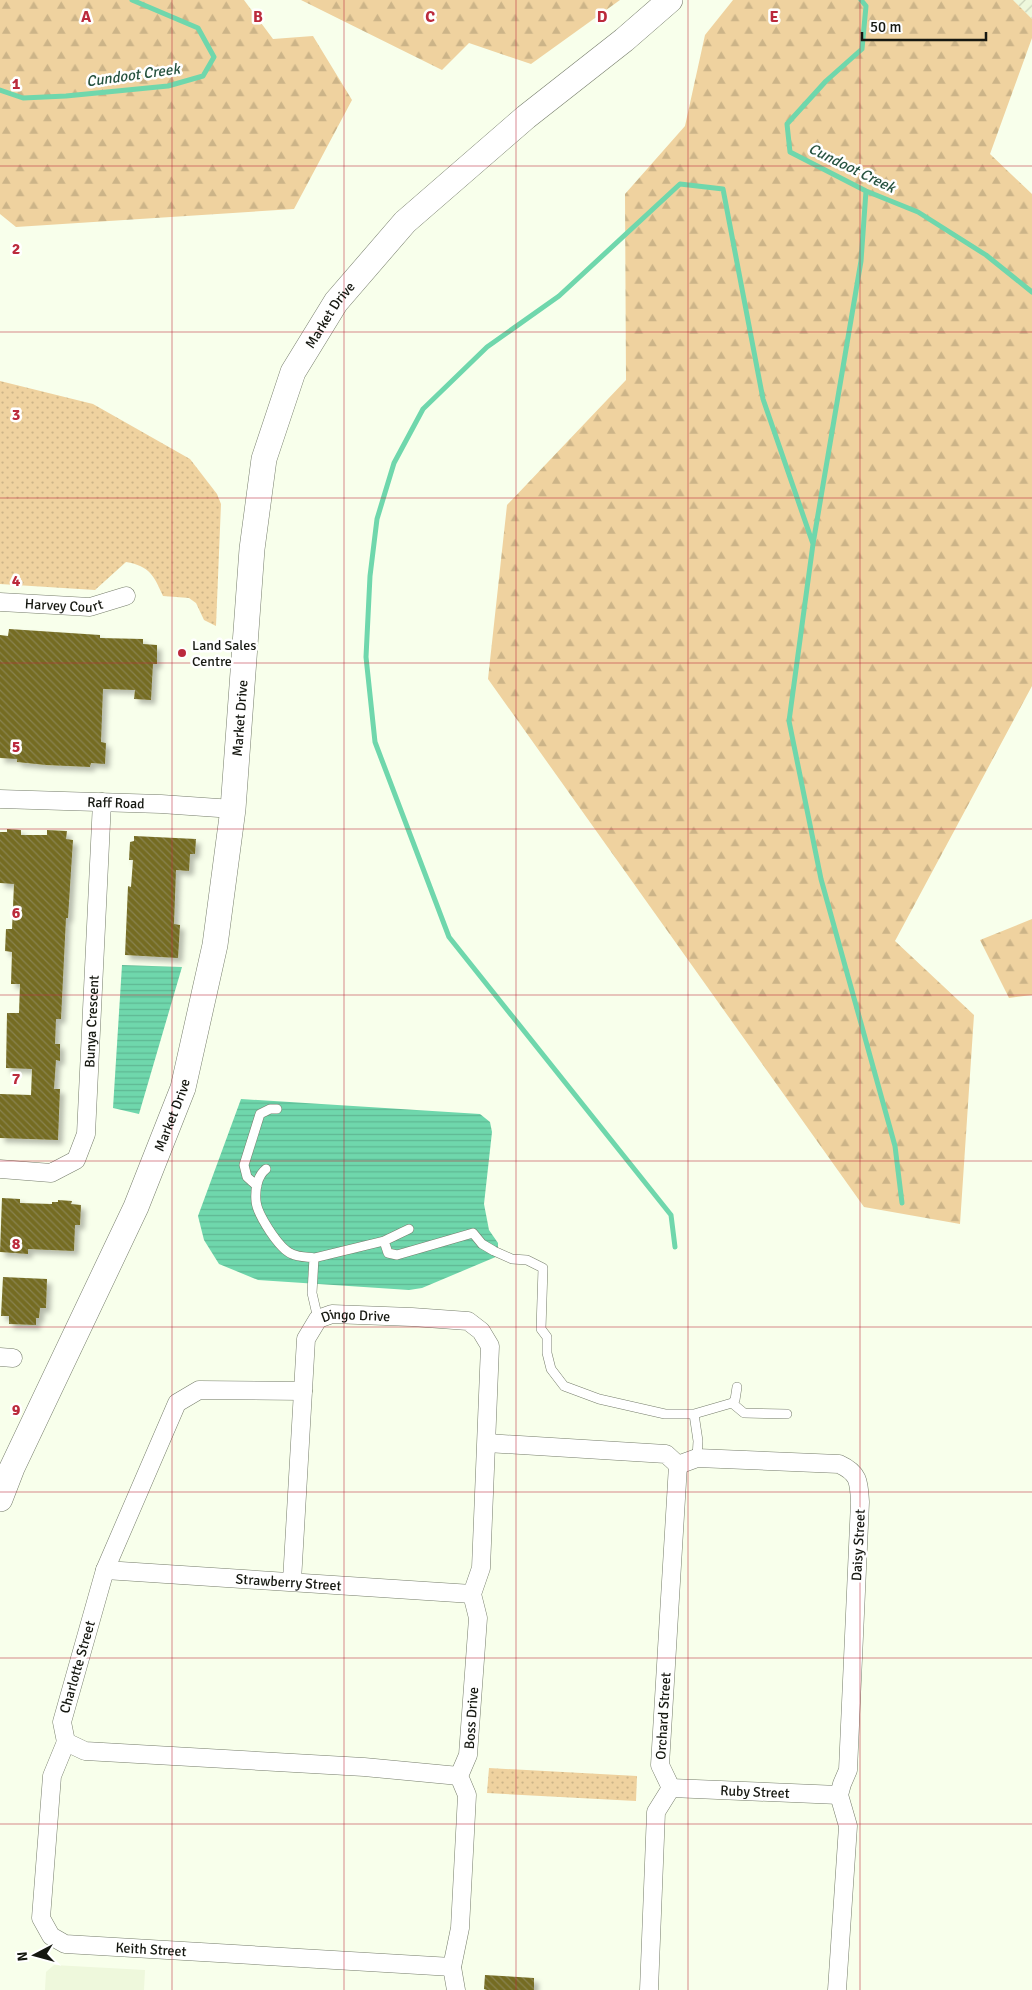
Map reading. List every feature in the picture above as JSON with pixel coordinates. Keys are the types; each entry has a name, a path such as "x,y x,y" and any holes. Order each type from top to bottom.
{"street":[{"name":"Market Drive","path":"0,1499 12,1468 136,1207 183,1088 215,945 234,808 252,549 264,459 292,372 336,302 405,222 526,117 624,40 670,0"},
{"name":"Harvey Court","path":"0,602 90,607 126,596"},
{"name":"Raff Road","path":"0,799 234,808"},
{"name":"Bunya Crescent","path":"0,1170 51,1173 76,1160 86,1134 102,802"},
{"name":"Dingo Drive","path":"292,1581 306,1339 318,1319 332,1314 468,1321 481,1331 490,1346 488,1443"},
{"name":"Charlotte Street","path":"66,1742 62,1722 105,1570 178,1403 199,1390 303,1391"},
{"path":"472,1594 481,1568 488,1443 666,1454 678,1465"},
{"name":"Daisy Street","path":"678,1465 697,1458 839,1464 850,1469 859,1482 860,1512 848,1770 839,1795"},
{"name":"Orchard Street","path":"671,1788 660,1765 678,1465"},
{"name":"Strawberry Street","path":"105,1570 472,1594"},
{"name":"Boss Drive","path":"459,1776 468,1755 478,1618 472,1594"},
{"path":"66,1742 85,1751 364,1768 459,1776 467,1795 460,1928 452,1967 456,1990"},
{"name":"Keith Street","path":"66,1742 52,1776 51,1786 41,1918 51,1936 66,1944 452,1967"},
{"path":"648,1990 656,1812 671,1788"},
{"name":"Ruby Street","path":"671,1788 839,1795"},
{"path":"837,1990 848,1826 839,1795"}],"lane":[{"path":"257,1186 246,1177 244,1165 260,1114 270,1108 277,1109"},
{"path":"266,1169 260,1173 256,1202 273,1238 291,1254 314,1258 384,1242 409,1230"},
{"path":"384,1242 388,1253 397,1255 473,1233 482,1244 494,1251 512,1259 527,1260 543,1268 541,1329 547,1337 547,1353 552,1368 564,1386 599,1399 665,1414 694,1414 732,1403 735,1400 737,1387"},
{"path":"314,1258 312,1293 318,1319"},
{"path":"732,1403 744,1413 787,1414"},
{"path":"694,1414 698,1441 697,1458"}],"shaded area":[{"path":"1013,0 1032,0 1032,19"},
{"path":"122,965 182,967 139,1114 113,1108"},
{"path":"241,1099 480,1114 490,1122 492,1132 484,1204 489,1230 498,1243 498,1256 422,1288 409,1290 258,1280 219,1264 204,1240 198,1216"},
{"path":"54,1965 145,1970 144,1990 45,1990 46,1972"}],"green space":[{"path":"0,0 244,0 273,39 313,36 352,100 294,209 16,227 0,214"},
{"path":"301,0 620,0 531,64 469,43 442,70"},
{"path":"733,0 1013,0 1032,19 1032,38 990,154 1032,194 1032,686 895,941 974,1015 960,1224 864,1207 488,679 507,505 626,380 625,194 685,126 705,35"},
{"path":"0,381 93,404 190,459 217,494 221,504 216,626 204,620 196,603 189,598 163,596 154,578 146,569 126,562 95,590 0,584"},
{"path":"1032,919 1032,995 1009,998 980,940"},
{"path":"489,1768 637,1776 636,1801 487,1793"}],"building":[{"path":"9,629 100,635 100,638 143,639 143,644 157,645 157,664 153,664 151,700 134,699 135,690 103,689 101,742 106,743 105,764 91,763 90,767 46,765 17,762 17,759 0,758 0,635 8,636"},
{"path":"7,829 21,830 21,835 47,835 47,830 67,831 66,839 73,840 68,918 66,918 61,1019 56,1019 55,1044 60,1044 60,1061 56,1060 54,1089 60,1089 58,1140 0,1138 0,1094 31,1095 32,1069 6,1068 7,1013 19,1013 20,984 11,984 12,952 5,951 6,929 12,929 14,884 0,883 0,832 7,832"},
{"path":"134,836 196,839 195,854 190,854 189,871 176,870 174,924 180,925 178,958 125,955 128,886 131,887 133,860 129,860 130,842 134,841"},
{"path":"2,1198 20,1199 20,1203 52,1204 52,1202 58,1202 58,1200 72,1201 71,1204 81,1205 80,1225 75,1225 74,1251 28,1249 28,1254 0,1252"},
{"path":"3,1277 47,1279 46,1308 40,1308 39,1318 36,1318 36,1325 9,1324 9,1316 1,1316"},
{"path":"485,1975 534,1978 534,1990 487,1990 484,1989"}],"waterway":[{"name":"Cundoot Creek","path":"0,90 23,98 66,96 168,86 203,76 214,57 198,28 132,0"},
{"name":"Cundoot Creek","path":"861,0 866,6 862,49 826,81 787,124 790,152 866,191 918,212 986,255 1032,292"},
{"path":"675,1247 671,1215 449,937 375,742 366,657 370,576 377,519 394,463 423,409 487,347 559,296 680,184 723,189 763,399 813,544"},
{"path":"866,191 861,261 813,544 789,721 821,879 895,1146 902,1203"}],"place":[{"name":"Land Sales Centre","path":"182,653"}]}
